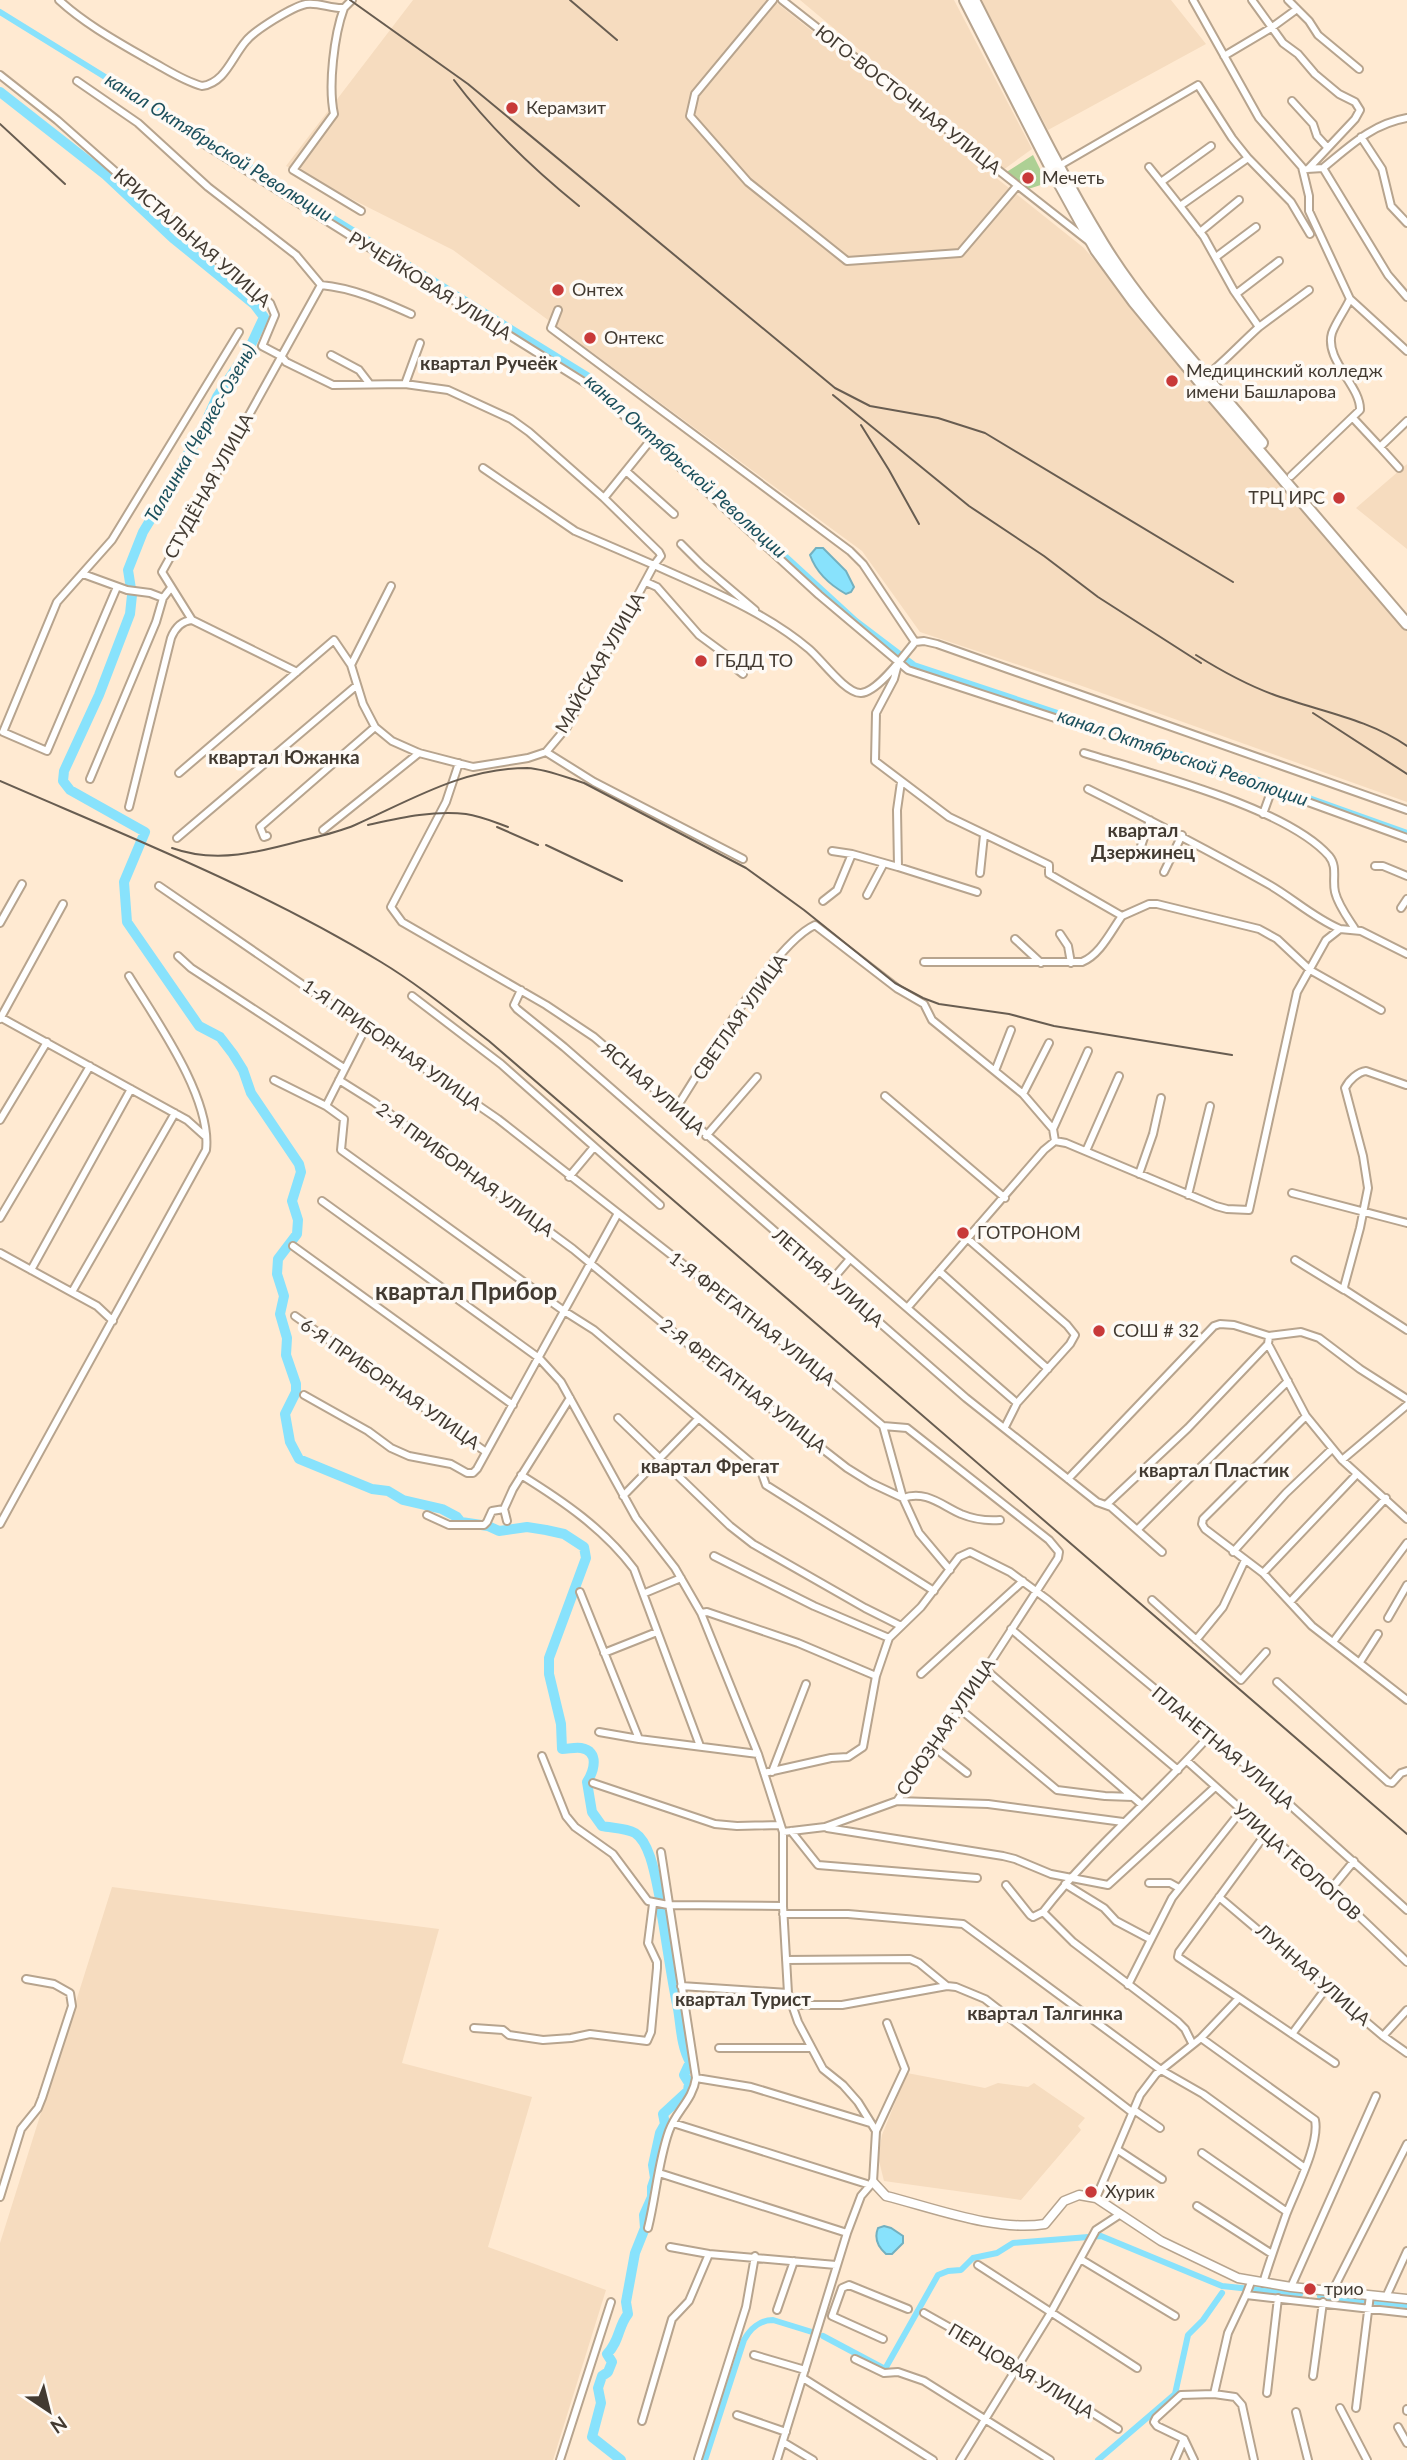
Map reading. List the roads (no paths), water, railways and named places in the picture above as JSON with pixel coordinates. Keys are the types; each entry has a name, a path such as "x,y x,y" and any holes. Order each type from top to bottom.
{"main road":[{"path":"965,0 1098,244 1134,302 1407,613"},
{"path":"974,0 1055,167"},
{"path":"1289,477 1407,624"}],"street":[{"path":"59,0 72,12 177,76 194,84 210,85 223,75 247,38 293,9 316,4 344,8"},
{"path":"352,0 344,8 334,53 331,102 334,114 293,170 361,211"},
{"path":"773,0 695,94 690,116 748,183 847,261 960,253 1017,186"},
{"name":"ЮГО-ВОСТОЧНАЯ УЛИЦА","path":"782,0 1088,242 1098,244"},
{"path":"1192,0 1259,118 1305,168 1309,211 1350,299 1407,351"},
{"path":"1252,0 1283,43 1339,94 1355,102 1360,110 1355,119 1305,168"},
{"path":"1288,0 1309,21 1318,35 1359,69"},
{"path":"1224,57 1297,9"},
{"name":"КРИСТАЛЬНАЯ УЛИЦА","path":"0,75 57,120 194,241 270,303 275,315 262,345 286,362 333,385 405,384 448,390 511,419 604,498 659,552 661,556 654,565"},
{"path":"77,81 138,123 208,187 296,255 321,285 338,286 364,294 411,314"},
{"path":"1055,167 1198,85 1248,158 1291,202 1310,234"},
{"path":"1292,101 1313,124 1317,136 1327,147"},
{"path":"1305,168 1323,168 1377,126 1407,118"},
{"path":"1361,136 1382,169 1391,206 1407,223"},
{"name":"РУЧЕЙКОВАЯ УЛИЦА","path":"204,144 596,389 819,595 908,670 1272,789 1407,838"},
{"path":"1161,182 1211,146"},
{"path":"1180,206 1248,158"},
{"path":"1149,167 1200,232 1236,294 1259,327"},
{"path":"1323,168 1388,275 1407,297"},
{"path":"1200,232 1239,200"},
{"path":"1216,257 1256,227"},
{"path":"1236,294 1279,261"},
{"name":"СТУДЁНАЯ УЛИЦА","path":"170,589 162,572 321,285"},
{"path":"1203,379 1259,327 1309,290"},
{"path":"1289,477 1353,418 1361,407 1335,357 1331,335 1350,299"},
{"path":"558,310 551,327 850,551 863,564 915,642"},
{"path":"117,587 47,751 3,732 57,602 112,540 239,332"},
{"path":"405,384 420,343"},
{"path":"331,355 359,370 369,383"},
{"path":"1353,418 1399,468"},
{"path":"1380,447 1407,421"},
{"path":"604,498 650,441"},
{"path":"483,468 575,531 758,613"},
{"path":"626,471 674,513"},
{"path":"681,544 758,613 809,649 850,690 861,694 873,689 915,642 924,641 1407,810"},
{"name":"МАЙСКАЯ УЛИЦА","path":"297,672 334,640 351,665 363,704 376,727 392,741 419,753 473,767 528,758 546,752 567,727 654,565"},
{"path":"83,574 117,587 163,598"},
{"path":"646,582 657,587 699,635 733,660 743,674"},
{"path":"351,665 391,586"},
{"path":"90,779 156,622 163,598 170,589 181,600 192,620"},
{"path":"129,807 171,638 180,624 192,620 297,672 179,773"},
{"path":"898,662 894,679 876,713 874,755 879,765 949,817 1049,865 1049,874 1122,916"},
{"path":"177,838 356,686"},
{"path":"267,836 264,837 260,827 376,727"},
{"path":"546,752 594,782 743,859"},
{"path":"323,830 419,753"},
{"path":"1084,753 1264,814 1303,834 1329,857 1335,866 1334,890 1355,929"},
{"name":"ЯСНАЯ УЛИЦА","path":"459,763 440,814 391,907 402,922 521,990 594,1037 675,1110 1017,1403"},
{"path":"898,867 897,810 901,782"},
{"path":"1088,789 1182,835 1289,896 1312,916 1340,929 1355,929 1407,954"},
{"path":"1264,814 1272,789"},
{"path":"1139,852 1150,820"},
{"path":"980,873 984,835"},
{"path":"1164,873 1182,835"},
{"path":"832,851 884,863 977,892"},
{"path":"823,901 837,890 852,854"},
{"path":"867,895 884,863"},
{"path":"1375,866 1384,866 1407,876"},
{"path":"0,923 22,884"},
{"name":"1-Я ПРИБОРНАЯ УЛИЦА","path":"159,886 498,1119 617,1215"},
{"path":"1401,908 1407,899"},
{"path":"63,904 0,1018 175,1113 197,1127 207,1138"},
{"path":"924,962 1071,963 1090,959 1122,916 1149,904 1157,904 1259,929 1277,939 1310,970 1381,1010"},
{"name":"СВЕТЛАЯ УЛИЦА","path":"675,1110 758,984 794,942 815,925 898,989 924,1004 932,1020 1023,1094 1053,1129"},
{"path":"908,1307 1044,1150 1055,1141 1066,1143 1227,1209 1249,1210 1297,992 1326,940 1340,929"},
{"path":"1060,934 1068,946 1071,963"},
{"path":"1015,939 1041,963"},
{"path":"178,956 191,968 344,1068"},
{"path":"0,1524 206,1150 207,1138 197,1097 173,1050 129,976"},
{"name":"ЛЕТНЯЯ УЛИЦА","path":"521,990 514,1000 517,1009 564,1047 972,1404 1097,1502 1106,1504 1162,1552"},
{"path":"412,996 501,1064 660,1205"},
{"path":"326,1107 366,1027"},
{"path":"995,1071 1011,1030"},
{"path":"0,1121 47,1042"},
{"path":"1023,1094 1049,1043"},
{"path":"1055,1141 1053,1129 1088,1051"},
{"path":"0,1218 90,1066"},
{"path":"1345,1290 1364,1211 1368,1177 1345,1088 1348,1082 1366,1071 1407,1085"},
{"path":"1086,1152 1119,1076"},
{"path":"706,1136 757,1077"},
{"path":"274,1080 344,1119 341,1150 594,1330 761,1471 763,1480 770,1488 934,1591"},
{"name":"2-Я ПРИБОРНАЯ УЛИЦА","path":"339,1080 374,1102 590,1263"},
{"path":"31,1270 131,1089"},
{"path":"885,1096 1005,1198"},
{"path":"1139,1174 1153,1134 1161,1098"},
{"path":"1188,1195 1210,1106"},
{"path":"72,1292 175,1113"},
{"path":"569,1177 594,1147"},
{"path":"1292,1193 1407,1223"},
{"path":"322,1201 539,1358 561,1382 636,1518 681,1578 701,1613 768,1773 785,1829 783,1914 788,1993 792,2005 823,2069 858,2102 876,2131"},
{"path":"304,1395 368,1431 391,1448 409,1456 451,1464 467,1473 473,1473 617,1215"},
{"name":"1-Я ФРЕГАТНАЯ УЛИЦА","path":"617,1215 696,1274 883,1426"},
{"path":"968,1239 1072,1329 1075,1335 1017,1403 1004,1427"},
{"path":"293,1246 513,1405"},
{"path":"0,1253 97,1306 113,1321"},
{"path":"831,1281 849,1259"},
{"path":"1295,1260 1407,1330"},
{"name":"2-Я ФРЕГАТНАЯ УЛИЦА","path":"590,1263 694,1349 847,1468 903,1498 914,1494 976,1519 1000,1520"},
{"path":"939,1271 1048,1369"},
{"name":"6-Я ПРИБОРНАЯ УЛИЦА","path":"295,1316 486,1452"},
{"path":"1068,1479 1214,1326 1234,1325 1269,1340 1306,1416 1342,1460 1407,1519"},
{"path":"1106,1504 1188,1428 1269,1340 1301,1332 1320,1338 1407,1402 1342,1460"},
{"path":"1137,1530 1288,1381"},
{"path":"507,1521 504,1509 521,1475 570,1398"},
{"path":"1306,1416 1203,1519 1202,1524 1233,1552 1263,1573 1306,1620 1407,1700"},
{"path":"618,1418 730,1527 753,1544 901,1626"},
{"path":"623,1496 698,1419"},
{"path":"768,1773 831,1758 848,1757 863,1748 876,1676 889,1638 934,1591 950,1570 919,1533 903,1498 883,1426"},
{"name":"СОЮЗНАЯ УЛИЦА","path":"593,1783 715,1824 785,1829 825,1827 897,1801 961,1709 1058,1558 1059,1552 1049,1541 907,1428 883,1426"},
{"path":"1233,1552 1286,1493 1332,1449"},
{"path":"1263,1573 1357,1474"},
{"path":"521,1475 582,1516 622,1553 634,1569 700,1746"},
{"path":"1291,1601 1386,1498"},
{"path":"427,1515 449,1525 484,1525 492,1511 504,1509"},
{"path":"1333,1642 1407,1543"},
{"name":"ПЛАНЕТНАЯ УЛИЦА","path":"950,1570 959,1557 970,1552 1023,1581 1231,1752 1407,1909"},
{"path":"714,1556 814,1606 889,1638"},
{"path":"1196,1640 1223,1607 1245,1560"},
{"path":"645,1593 681,1578"},
{"path":"920,1674 1023,1581"},
{"path":"1388,1618 1407,1585"},
{"path":"580,1592 639,1740"},
{"path":"1152,1600 1241,1680 1266,1652"},
{"path":"701,1613 707,1612 774,1634 876,1676"},
{"path":"1011,1629 1178,1770"},
{"path":"604,1653 657,1632"},
{"path":"1360,1662 1378,1634"},
{"path":"985,1669 1141,1804"},
{"path":"1277,1682 1388,1782 1392,1783 1401,1773 1407,1771"},
{"path":"768,1773 806,1684"},
{"path":"961,1709 1057,1790 1133,1797"},
{"path":"598,1732 639,1740 758,1754"},
{"path":"1006,1885 1030,1915 1037,1916 1043,1912 1067,1881 1209,1736"},
{"path":"934,1748 967,1773"},
{"path":"542,1756 566,1816 575,1828 613,1854 653,1904 783,1906"},
{"name":"УЛИЦА ГЕОЛОГОВ","path":"1186,1761 1331,1889 1407,1962"},
{"path":"1067,1881 1108,1885 1214,1788"},
{"path":"897,1801 988,1804 1123,1822"},
{"path":"1128,1984 1179,1888 1241,1811"},
{"path":"825,1827 1003,1856 1067,1881 1104,1908 1116,1921 1150,1939"},
{"path":"785,1829 818,1865 977,1878"},
{"path":"1268,1832 1179,1952 1178,1957 1335,2063"},
{"path":"648,2228 673,2123 691,2098 696,2078 661,1852"},
{"path":"1331,1889 1354,1861"},
{"path":"1149,1883 1170,1883 1179,1888"},
{"name":"ЛУННАЯ УЛИЦА","path":"1219,1897 1383,2036 1407,2053"},
{"path":"474,2028 503,2030 509,2035 543,2039 571,2039 590,2035 647,2040 651,2032 657,1968 657,1962 648,1944 653,1904"},
{"path":"1043,1912 1073,1942 1185,2029 1192,2043"},
{"path":"783,1914 848,1914 962,1924 1161,2070 1203,2094 1305,2168"},
{"path":"786,1960 910,1959 947,1986"},
{"path":"0,2197 22,2129 42,2098 73,1999 64,1988 26,1979"},
{"path":"681,1986 788,1993"},
{"path":"792,2005 842,2005 947,1986 968,1991 985,1999 1133,2112 1160,2128"},
{"path":"1292,2034 1328,1987"},
{"path":"1096,2198 1140,2095 1161,2070 1201,2038 1239,1998"},
{"path":"1383,2036 1407,2010"},
{"path":"777,2460 847,2233 861,2196 872,2184 876,2131 905,2070 887,2023"},
{"path":"1201,2038 1315,2120 1317,2128 1305,2168 1263,2284"},
{"path":"719,2048 811,2048"},
{"path":"696,2078 751,2087 871,2124"},
{"path":"1291,2287 1376,2096"},
{"path":"673,2123 872,2184 886,2196 1003,2225 1027,2227 1045,2224 1064,2201 1079,2195 1096,2198 1161,2241 1213,2267 1248,2289 1278,2298 1320,2302 1336,2297 1407,2144"},
{"path":"1118,2150 1162,2179"},
{"path":"1202,2153 1287,2212"},
{"path":"659,2173 847,2233"},
{"path":"1198,2206 1272,2254"},
{"path":"960,2460 1051,2314 1096,2230 1119,2215"},
{"path":"670,2247 709,2254 836,2265"},
{"path":"1386,2297 1407,2251"},
{"path":"642,2421 672,2319 689,2301 709,2254"},
{"path":"698,2459 746,2307 755,2256"},
{"path":"1082,2260 1175,2316"},
{"path":"778,2310 794,2261"},
{"path":"978,2265 1137,2368"},
{"path":"1214,2394 1228,2333 1248,2289 1263,2284 1317,2290 1407,2313"},
{"path":"832,2316 842,2288 849,2285 908,2309"},
{"path":"1313,2376 1320,2302 1317,2290"},
{"path":"1369,2302 1386,2297 1407,2299"},
{"path":"1267,2393 1278,2298"},
{"path":"560,2460 611,2302"},
{"path":"1356,2408 1369,2302"},
{"path":"823,2312 883,2339"},
{"name":"ПЕРЦОВАЯ УЛИЦА","path":"924,2313 1018,2366 1118,2429"},
{"path":"754,2355 805,2370"},
{"path":"856,2359 884,2373 898,2372 924,2381 1050,2460"},
{"path":"803,2378 933,2460"},
{"path":"1194,2460 1184,2439 1154,2422 1181,2395 1214,2394 1235,2397 1242,2405 1254,2460"},
{"path":"1340,2408 1367,2460"},
{"path":"1296,2412 1307,2460"},
{"path":"737,2415 786,2432"},
{"path":"1398,2427 1407,2443"},
{"path":"1175,2460 1184,2439"},
{"path":"783,2442 813,2460"}],"water":[{"path":"816,548 823,548 846,571 854,587 851,592 846,594 820,572 810,555"},
{"path":"884,2226 903,2236 903,2243 892,2254 886,2254 877,2242 878,2228"}],"waterway":[{"name":"канал Октябрьской Революции","path":"0,12 589,376 856,621 914,665 1267,783 1407,833"},
{"name":"Талгинка (Черкес-Озень)","path":"0,92 106,175 173,238 254,304 264,317 250,347 217,397 199,437 143,532 128,570 132,595 130,614 99,695 64,771 63,781 70,790 145,832 124,882 127,922 199,1026 220,1037 233,1054 243,1070 251,1093 299,1164 301,1172 292,1201 298,1220 297,1234 278,1259 277,1274 284,1296 280,1314 287,1338 286,1355 296,1384 296,1392 285,1414 290,1442 299,1459 372,1489 388,1491 403,1500 442,1509 461,1522 488,1526 499,1531 527,1527 546,1530 564,1534 584,1547 586,1558 549,1658 549,1674 561,1724 562,1749 581,1748 591,1753 594,1762 587,1782 592,1812 602,1826 627,1830 641,1838 652,1863 660,1899"},
{"name":"Талгинка (Черкес-Озень)","path":"621,2460 592,2437 601,2403 598,2388 602,2376 608,2372 612,2362 607,2354 628,2314 626,2302 635,2253 645,2228 644,2215 652,2197 655,2178 653,2165 660,2133 665,2124 663,2114 688,2091 689,2083 684,2075 690,2062 683,2043 661,1910"},
{"path":"823,2336 885,2369 938,2275 961,2270 973,2258 997,2253 1013,2243 1101,2236 1222,2286 1300,2294"},
{"path":"1098,2460 1175,2394 1188,2335 1203,2320 1222,2293"},
{"path":"1320,2296 1407,2305"},
{"path":"705,2460 744,2340 749,2332 768,2320 812,2332"}],"railway":[{"path":"350,0 468,84 835,388 870,406 938,418 985,433 1233,582"},
{"path":"570,0 617,40"},
{"path":"454,80 512,147 579,206"},
{"path":"0,124 65,184"},
{"path":"833,395 969,506 1044,556 1098,597 1201,663"},
{"path":"861,425 919,524"},
{"path":"1196,655 1262,690 1375,728 1407,746"},
{"path":"1313,713 1407,774"},
{"path":"172,848 188,853 222,856 271,849 349,827 459,779 504,769 541,770 584,783 746,868 804,910 895,983 923,998 939,1004 1009,1014 1054,1026 1232,1055"},
{"path":"0,781 242,887 381,962 436,1000 489,1041 1407,1834"},
{"path":"368,825 417,815 454,813 477,816 508,827"},
{"path":"497,827 538,845"},
{"path":"546,845 622,881"}],"place":[{"name":"Керамзит","path":"512,108"},
{"name":"Мечеть","path":"1028,178"},
{"name":"Онтех","path":"558,290"},
{"name":"Онтекс","path":"590,338"},
{"name":"Медицинский колледж имени Башларова","path":"1172,381"},
{"name":"ТРЦ ИРС","path":"1339,498"},
{"name":"ГБДД ТО","path":"701,661"},
{"name":"ГОТРОНОМ","path":"963,1233"},
{"name":"СОШ # 32","path":"1099,1331"},
{"name":"Хурик","path":"1091,2192"},
{"name":"трио","path":"1310,2289"}],"district":[{"name":"квартал Ручеёк","path":"489,363"},
{"name":"квартал Южанка","path":"284,757"},
{"name":"квартал Дзержинец","path":"1143,841"},
{"name":"квартал Прибор","path":"466,1292"},
{"name":"квартал Фрегат","path":"710,1466"},
{"name":"квартал Пластик","path":"1214,1470"},
{"name":"квартал Турист","path":"743,1999"},
{"name":"квартал Талгинка","path":"1045,2013"}]}
